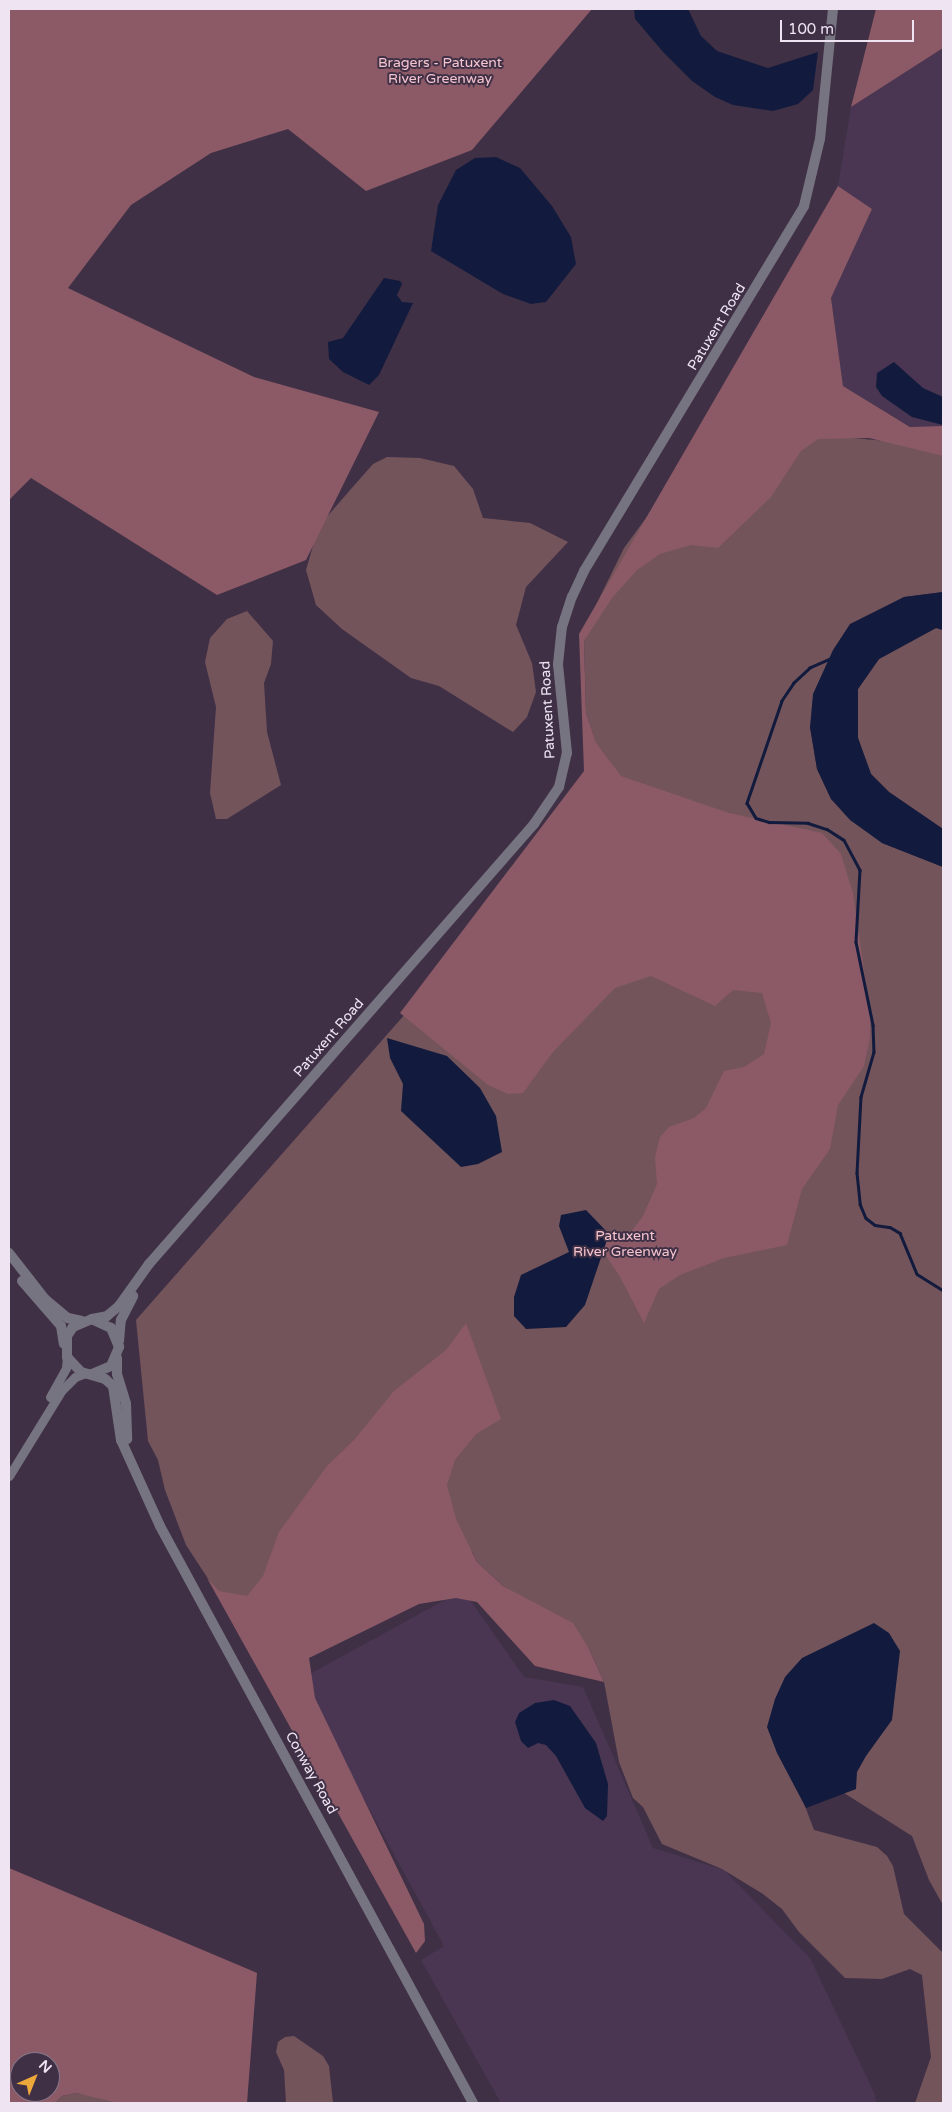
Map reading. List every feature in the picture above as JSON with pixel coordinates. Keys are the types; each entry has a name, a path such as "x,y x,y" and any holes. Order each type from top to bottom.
{"street":[{"name":"Patuxent Road","path":"87,1320 107,1316 120,1306 149,1264 534,824 559,787 567,753 558,664 562,627 572,597 584,571 804,206 820,140 833,9"},
{"name":"Conway Road","path":"11,1257 45,1299 68,1318 87,1320 111,1328 118,1352 117,1374 126,1404 127,1456"},
{"name":"Conway Road","path":"11,1257 29,1293 60,1326 66,1352 72,1366 113,1386 121,1440 160,1526 474,2103"},
{"name":"Patuxent Road","path":"118,1352 121,1320 149,1264"},
{"path":"9,1476 66,1368 66,1352 73,1327 87,1320"},
{"path":"39,1422 62,1390 75,1377 102,1372 118,1352"}],"shaded area":[{"path":"943,48 943,426 911,427 843,386 831,298 872,209 838,186 851,107"},
{"path":"463,1590 524,1677 583,1687 653,1848 724,1870 810,1958 875,2095 876,2103 501,2103 421,1960 444,1946 299,1680"}],"green space":[{"name":"Bragers - Patuxent River Greenway","path":"9,9 592,9 472,150 366,191 288,129 211,153 131,205 68,288 254,377 379,412 306,560 217,595 31,478 9,500"},
{"path":"876,9 943,9 943,48 851,107"},
{"path":"838,186 872,209 831,298 843,386 910,427 943,426 943,456 869,438 818,439 801,451 771,497 718,548 691,545 660,554 637,570 612,598 584,641 586,713 596,743 621,776 729,813 822,833 841,854 853,893 870,1013 870,1038 864,1066 838,1105 830,1149 802,1189 787,1245 724,1258 680,1275 659,1289 644,1323 619,1275 603,1252 609,1234 631,1232 643,1216 657,1184 655,1157 660,1137 669,1127 694,1118 706,1108 724,1071 744,1067 764,1054 771,1023 762,993 733,990 715,1006 651,976 615,988 553,1052 523,1093 508,1094 488,1085 400,1013 584,771 579,634"},
{"name":"Patuxent River Greenway","path":"807,434 943,446 943,592 904,597 880,610 810,727 817,769 831,799 882,843 943,867 943,1905 929,1880 912,1836 776,1750 802,1798 814,1830 877,1847 887,1856 893,1866 904,1914 943,1953 943,2103 915,2103 931,2057 922,1975 910,1969 882,1979 845,1978 799,1932 782,1909 763,1894 722,1869 662,1844 643,1807 633,1798 619,1762 604,1682 589,1649 535,1606 503,1586 477,1562 472,1551 260,1658 186,1545 165,1490 158,1460 148,1441 136,1320 567,830 594,738 586,713 584,641 593,623 596,605 624,548 679,473"},
{"path":"387,457 420,458 454,466 473,489 483,518 530,523 568,542 526,587 516,625 532,663 536,692 527,717 513,732 439,686 411,678 342,629 316,605 306,570 314,542 325,519 373,464"},
{"path":"247,611 273,641 271,664 264,683 267,732 281,785 227,819 216,819 210,793 216,707 205,662 210,638 227,619"},
{"path":"936,628 943,630 943,829 889,792 871,774 858,738 858,689 879,659"},
{"path":"466,1323 501,1419 476,1434 455,1460 447,1485 456,1519 477,1562 503,1586 573,1623 589,1649 604,1682 535,1666 477,1602 456,1598 419,1604 309,1658 315,1698 424,1924 425,1941 416,1953 207,1578 219,1591 247,1596 263,1576 279,1532 327,1466 354,1440 394,1391 446,1350"},
{"path":"9,1868 257,1973 247,2103 118,2103 76,2093 60,2098 60,2052 10,2052 10,2102 55,2103 9,2103"},
{"path":"294,2036 323,2056 329,2066 333,2103 286,2103 284,2070 276,2052 278,2042 285,2037"},
{"path":"76,2093 109,2099 118,2103 55,2103 60,2102 62,2096"}],"water":[{"path":"634,9 688,9 701,36 717,51 768,68 818,52 813,90 798,104 773,111 733,105 715,97 692,81 664,53 635,19"},
{"path":"496,157 520,168 552,206 571,237 576,264 546,302 531,304 503,294 431,251 438,205 456,170 475,158"},
{"path":"384,278 400,281 402,284 397,295 402,302 413,303 379,375 369,385 343,372 329,359 328,342 343,338"},
{"path":"894,362 923,388 943,397 943,425 912,417 882,396 876,387 877,373"},
{"path":"943,592 943,630 936,628 879,659 858,689 858,738 871,774 889,792 943,829 943,867 882,843 850,820 831,799 817,769 810,727 813,694 833,650 850,624 904,597"},
{"path":"387,1038 447,1056 480,1088 496,1116 502,1152 478,1164 461,1167 401,1111 403,1084 390,1058"},
{"path":"586,1210 609,1234 585,1305 566,1327 526,1329 514,1316 514,1297 521,1275 569,1252 559,1226 561,1215"},
{"path":"874,1623 889,1633 900,1651 892,1720 857,1772 856,1789 806,1808 777,1753 767,1727 775,1699 785,1677 802,1658"},
{"path":"554,1700 570,1706 596,1743 608,1784 607,1816 603,1821 585,1808 556,1756 546,1745 538,1743 528,1748 521,1741 515,1722 519,1713 535,1703"}],"waterway":[{"path":"830,659 810,668 794,683 782,701 747,803 756,818 769,822 808,823 827,829 844,840 860,870 856,942 873,1025 874,1052 861,1097 857,1173 860,1204 866,1218 875,1225 890,1227 900,1233 917,1274 943,1290"}]}
